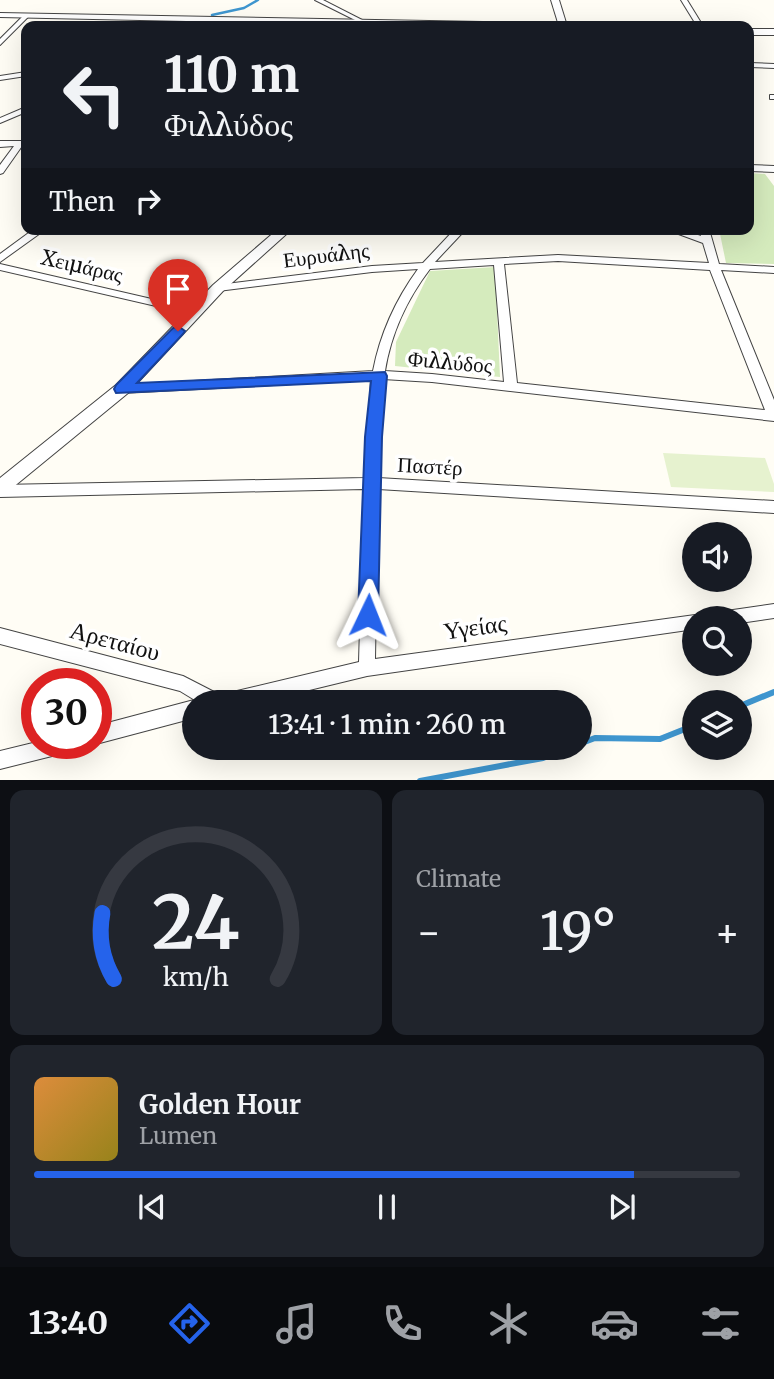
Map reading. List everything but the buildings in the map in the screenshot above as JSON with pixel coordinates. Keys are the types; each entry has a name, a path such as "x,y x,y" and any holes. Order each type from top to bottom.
{"street":[{"path":"318,0 361,21"},
{"path":"555,0 561,21"},
{"path":"684,0 697,21"},
{"path":"0,15 162,21"},
{"path":"21,21 27,15"},
{"path":"0,43 21,21"},
{"path":"754,32 774,32"},
{"path":"754,65 774,66"},
{"path":"0,78 21,75"},
{"path":"0,121 21,111"},
{"path":"0,144 21,143"},
{"path":"0,171 21,145"},
{"path":"754,168 774,169"},
{"path":"0,259 33,235"},
{"path":"0,489 122,389 218,288 279,235"},
{"path":"367,668 372,484 379,376 387,339 412,285 425,265 455,235"},
{"path":"705,235 715,268 774,416"},
{"name":"Ευρυάλης","path":"218,288 372,268 499,261 594,258 774,270"},
{"path":"499,261 511,387"},
{"name":"Χειμάρας","path":"0,267 195,312"},
{"name":"Φιλλύδος","path":"122,389 379,376 511,387 774,416"},
{"name":"Παστέρ","path":"0,489 372,484 774,507"},
{"path":"752,614 774,611"},
{"name":"Υγείας","path":"274,690 367,668 682,624"},
{"name":"Αρεταίου","path":"0,636 183,684 194,690"},
{"path":"112,731 182,712"},
{"path":"0,760 21,755"}],"green space":[{"path":"754,173 765,174 774,186 774,264 726,263 720,235 754,235"},
{"path":"495,267 500,377 395,366 396,342 430,271"},
{"path":"663,453 765,458 774,492 671,487"}],"waterway":[{"path":"212,15 244,8 258,0"},
{"path":"752,701 774,692"},
{"path":"592,739 660,739 682,730"},
{"path":"425,780 532,760"}],"route":[{"path":"178,331 122,389 334,376 379,376 373,437 368,615"}]}
